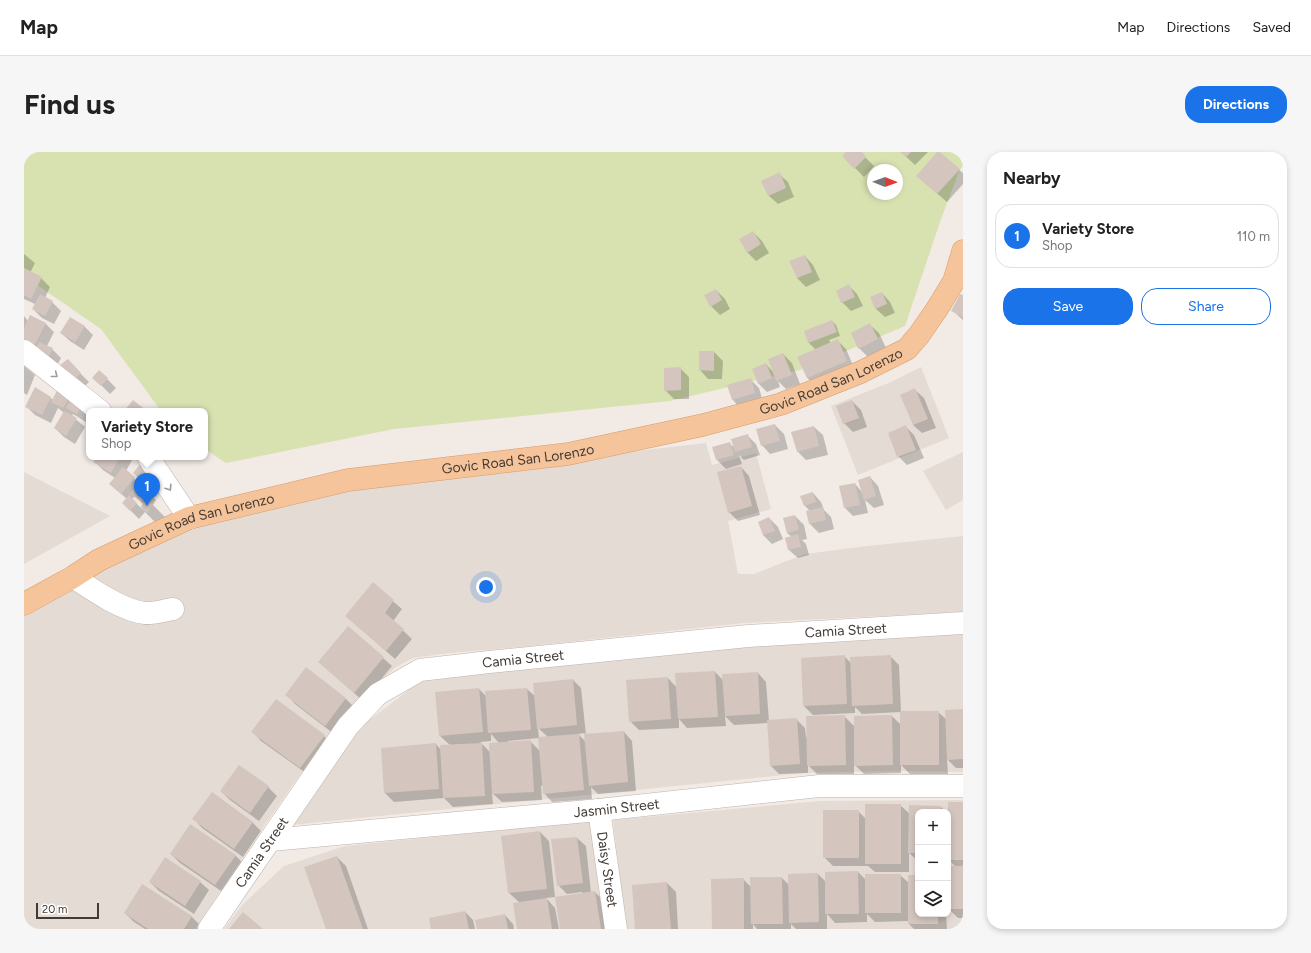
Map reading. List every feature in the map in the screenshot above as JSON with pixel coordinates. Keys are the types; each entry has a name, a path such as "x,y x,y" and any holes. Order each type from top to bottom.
{"main road":[{"name":"Govic Road San Lorenzo","path":"24,604 73,577 99,560 189,518 348,480 568,454 703,425 781,404 861,372 906,349 919,335 937,309 954,280 963,251"}],"street":[{"path":"24,351 96,408"},
{"path":"150,460 189,518"},
{"path":"73,577 100,594 128,608 146,613 173,609"},
{"name":"Camia Street","path":"208,929 271,840 348,726 378,694 420,670 748,636 963,624"},
{"name":"Jasmin Street","path":"271,840 599,810 819,786 963,786"},
{"name":"Daisy Street","path":"599,810 616,929"}],"shaded area":[{"path":"921,367 949,438 858,475 831,406 891,382"},
{"path":"706,443 712,465 756,453 771,509 728,521 738,574 754,574 805,554 963,536 963,612 744,623 413,658 396,667 339,719 264,826 195,929 24,929 24,610 79,579 207,520 435,474"},
{"path":"963,452 963,500 946,510 923,471"},
{"path":"24,472 110,516 24,564"},
{"path":"963,632 963,772 897,771 803,773 291,825 359,728 423,679 670,652"},
{"path":"963,800 963,929 626,929 613,820 820,801"},
{"path":"591,821 606,929 224,929 243,904 284,866 345,846"}],"green space":[{"path":"24,152 963,152 963,166 960,169 941,219 905,326 804,369 670,401 394,429 226,463 208,451 208,408 159,408 101,329 24,276"}],"building":[{"path":"846,152 862,152 866,157 854,169 842,156"},
{"path":"900,152 911,152 906,157"},
{"path":"937,152 940,152 960,169 937,194 916,176"},
{"path":"780,172 786,188 768,196 761,181"},
{"path":"753,231 761,244 747,253 739,239"},
{"path":"805,255 812,272 797,278 789,261"},
{"path":"24,268 42,277 31,299 24,295"},
{"path":"849,284 855,297 841,303 836,291"},
{"path":"716,289 722,300 710,307 704,295"},
{"path":"882,292 887,304 875,309 870,297"},
{"path":"40,294 53,301 45,316 32,309"},
{"path":"960,294 963,295 963,317 951,311"},
{"path":"30,315 46,323 32,350 24,346 24,328"},
{"path":"70,317 85,326 75,342 60,333"},
{"path":"832,320 837,332 808,343 804,331"},
{"path":"870,323 878,339 858,349 851,333"},
{"path":"838,339 847,361 807,378 797,357"},
{"path":"39,342 53,348 45,363 32,356"},
{"path":"699,351 714,351 714,371 699,370"},
{"path":"783,353 792,375 776,381 768,359"},
{"path":"68,359 81,373 72,382 56,368"},
{"path":"766,363 772,378 758,384 752,369"},
{"path":"681,367 681,390 664,391 664,368"},
{"path":"99,370 108,378 101,386 92,378"},
{"path":"751,378 755,393 732,400 727,385"},
{"path":"35,387 51,397 42,415 25,407"},
{"path":"59,387 71,393 63,408 51,402"},
{"path":"915,388 928,419 913,425 900,395"},
{"path":"73,395 84,401 77,414 66,408"},
{"path":"133,400 143,408 126,408"},
{"path":"852,400 859,418 843,424 836,406"},
{"path":"64,411 77,418 66,436 54,428"},
{"path":"775,424 780,441 761,446 756,429"},
{"path":"906,425 916,450 897,457 888,433"},
{"path":"814,426 819,446 797,452 791,432"},
{"path":"748,434 752,447 735,452 731,439"},
{"path":"730,442 734,455 716,460 712,447"},
{"path":"94,460 118,460 111,473 93,462"},
{"path":"142,462 154,472 145,483 133,473"},
{"path":"741,466 752,506 728,513 717,472"},
{"path":"123,467 135,477 121,494 109,484"},
{"path":"870,476 876,496 864,500 858,480"},
{"path":"139,483 148,491 140,501 130,493"},
{"path":"855,483 860,505 844,508 839,486"},
{"path":"813,492 816,502 804,506 800,496"},
{"path":"129,495 137,503 130,511 122,503"},
{"path":"146,499 153,504 147,513 140,508"},
{"path":"823,507 826,520 809,524 806,511"},
{"path":"795,515 799,530 787,533 783,518"},
{"path":"769,517 775,531 763,535 758,522"},
{"path":"798,534 801,547 788,550 785,538"},
{"path":"373,582 394,600 385,613 404,629 386,651 345,616"},
{"path":"348,626 384,657 354,693 318,662"},
{"path":"845,655 847,704 803,706 801,658"},
{"path":"891,655 893,704 852,706 850,657"},
{"path":"306,667 346,698 325,726 285,695"},
{"path":"715,671 718,717 678,719 675,673"},
{"path":"758,672 760,714 725,716 722,674"},
{"path":"668,677 671,719 629,722 626,680"},
{"path":"573,679 577,725 537,729 533,683"},
{"path":"479,688 483,732 439,736 435,692"},
{"path":"527,688 531,730 488,733 485,691"},
{"path":"276,699 325,735 300,768 251,732"},
{"path":"963,709 963,759 947,760 945,710"},
{"path":"900,711 939,711 939,765 900,765"},
{"path":"845,715 846,765 807,766 806,716"},
{"path":"892,715 893,765 854,766 854,716"},
{"path":"797,718 800,764 770,766 767,720"},
{"path":"624,731 628,782 589,786 584,734"},
{"path":"579,734 584,790 543,794 538,737"},
{"path":"531,740 534,792 492,794 489,743"},
{"path":"436,743 439,789 384,793 381,748"},
{"path":"482,743 485,796 443,798 440,745"},
{"path":"239,765 269,786 250,813 220,791"},
{"path":"212,792 253,822 234,849 192,819"},
{"path":"948,802 963,802 963,860 951,860 951,809 948,809"},
{"path":"865,804 901,804 901,864 865,864"},
{"path":"909,805 941,806 941,809 915,809 915,853 908,853"},
{"path":"823,810 859,810 859,858 823,858"},
{"path":"190,824 236,855 215,885 170,854"},
{"path":"540,831 547,889 508,893 501,836"},
{"path":"577,837 583,883 557,886 551,839"},
{"path":"337,856 363,929 326,929 304,867"},
{"path":"165,857 201,881 185,906 149,882"},
{"path":"951,866 963,866 963,909 951,909"},
{"path":"858,871 859,914 825,914 825,872"},
{"path":"818,873 819,922 789,923 788,874"},
{"path":"865,874 901,874 901,913 865,913"},
{"path":"908,875 915,875 915,917 938,917 938,924 908,924"},
{"path":"750,877 782,877 783,924 751,924"},
{"path":"744,878 744,929 712,929 711,879"},
{"path":"667,882 671,929 635,929 632,885"},
{"path":"142,884 192,916 184,929 148,929 124,913"},
{"path":"595,891 601,929 560,929 555,897"},
{"path":"547,898 552,929 517,929 513,903"},
{"path":"465,911 469,929 431,929 429,918"},
{"path":"243,912 263,929 229,929"},
{"path":"505,914 508,929 477,929 475,920"}],"place":[{"name":"Variety Store","path":"147,506"}]}
